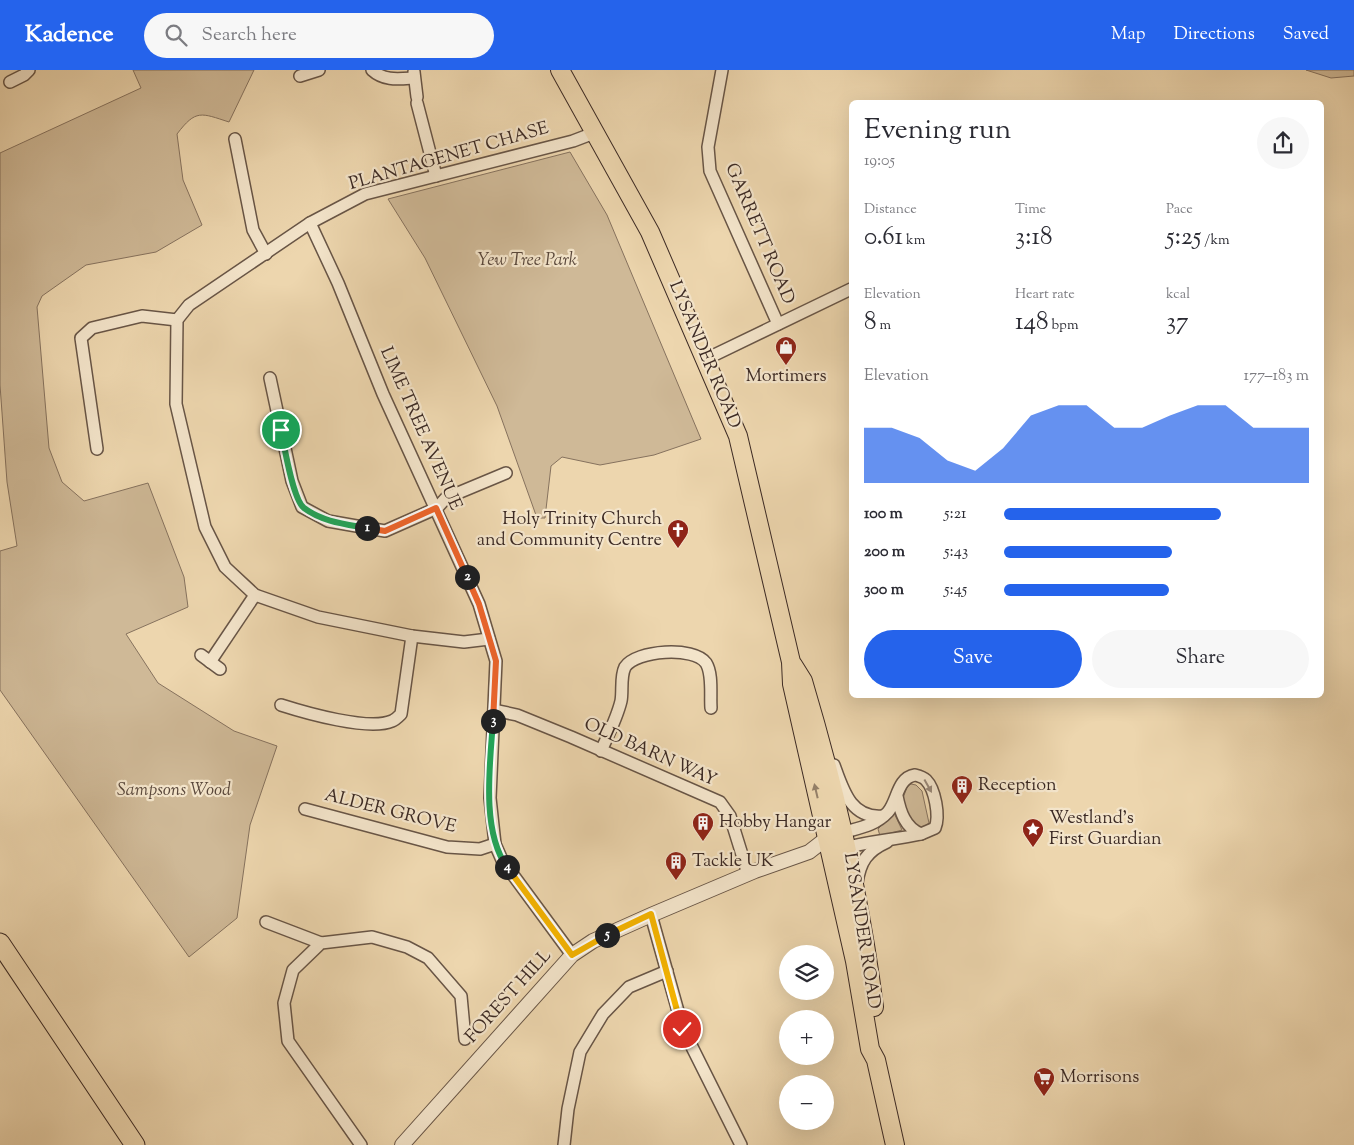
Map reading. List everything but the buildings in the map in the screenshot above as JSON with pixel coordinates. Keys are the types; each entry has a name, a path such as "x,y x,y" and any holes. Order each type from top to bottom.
{"highway":[{"path":"0,943 135,1145"}],"main road":[{"name":"LYSANDER ROAD","path":"560,70 650,232 738,436 791,662 792,684 837,842 856,893 879,1046 876,1060"},
{"name":"LYSANDER ROAD","path":"791,662 803,681 813,715 837,842 870,1049 876,1060 895,1145"}],"street":[{"path":"300,76 318,70"},
{"path":"372,70 378,76 394,80 413,74 417,100 436,176"},
{"name":"GARRETT ROAD","path":"722,70 708,147 710,171 778,324"},
{"path":"10,82 28,76"},
{"name":"PLANTAGENET CHASE","path":"177,320 189,305 310,223 365,194 594,133"},
{"path":"235,139 253,230 266,254"},
{"name":"LIME TREE AVENUE","path":"310,223 338,283 383,394 479,604 496,661 490,798 495,844 502,860 572,955"},
{"path":"706,359 849,290"},
{"path":"97,449 82,338 92,328 142,316 177,320 176,404 205,527 225,567 255,595 318,617 412,636 464,642 489,639"},
{"path":"270,378 292,481 302,507 328,521 385,531 436,508 446,498 506,473"},
{"path":"210,662 255,595"},
{"path":"281,705 320,717 380,724 393,721 401,714 412,636"},
{"path":"602,751 620,703 623,674 632,660 665,652 687,653 700,657 708,669 711,708"},
{"path":"698,696 710,695"},
{"name":"OLD BARN WAY","path":"494,710 517,715 720,802 730,816 748,874"},
{"path":"813,715 848,801 856,809 867,815 883,816"},
{"path":"911,775 923,778 930,785 937,824 935,828 921,834 890,840 837,842 865,828 883,816 897,796 902,783 911,775"},
{"path":"897,796 903,816 910,828 921,834"},
{"name":"ALDER GROVE","path":"305,809 447,847 480,849 495,844"},
{"path":"856,893 859,869 865,857 877,846 890,840"},
{"name":"FOREST HILL","path":"402,1145 572,955 593,941 651,914 748,874 809,852 813,854 837,842"},
{"path":"651,914 682,1029 741,1145"},
{"path":"266,922 320,943 372,937 407,946 428,958 460,996 465,1039"},
{"path":"320,943 294,970 284,1003 285,1028 288,1041 361,1145"},
{"path":"564,1145 568,1109 580,1052 603,1014 630,987 667,971"}],"green space":[{"name":"Sampsons Wood","path":"133,70 254,70 229,122 200,115 189,120 177,134 183,180 202,225 156,252 86,265 42,296 37,307 49,448 62,482 84,501 148,483 184,577 188,607 126,634 158,683 234,731 277,746 250,825 237,918 189,957 0,690 0,551 17,546 7,482 0,385 0,153 141,88"},
{"path":"1306,70 1354,70 1354,76 1331,78"},
{"name":"Yew Tree Park","path":"570,152 607,215 701,439 654,455 600,465 562,457 551,466 545,518 537,518 497,406 425,258 388,199"},
{"path":"911,784 916,785 922,791 929,823 921,829 909,820 902,801 907,787"},
{"path":"894,813 902,830 880,836 878,829"}],"place":[{"name":"Mortimers","path":"786,366"},
{"name":"Holy Trinity Church and Community Centre","path":"678,549"},
{"name":"Reception","path":"962,805"},
{"name":"Hobby Hangar","path":"703,842"},
{"name":"Westland's First Guardian","path":"1033,848"},
{"name":"Tackle UK","path":"676,881"},
{"name":"Morrisons","path":"1044,1097"}],"route":[{"path":"281,430 292,481 302,507 328,521 385,531 436,508 479,604 496,661 490,798 495,844 502,860 572,955 593,941 651,914 682,1029"}]}
